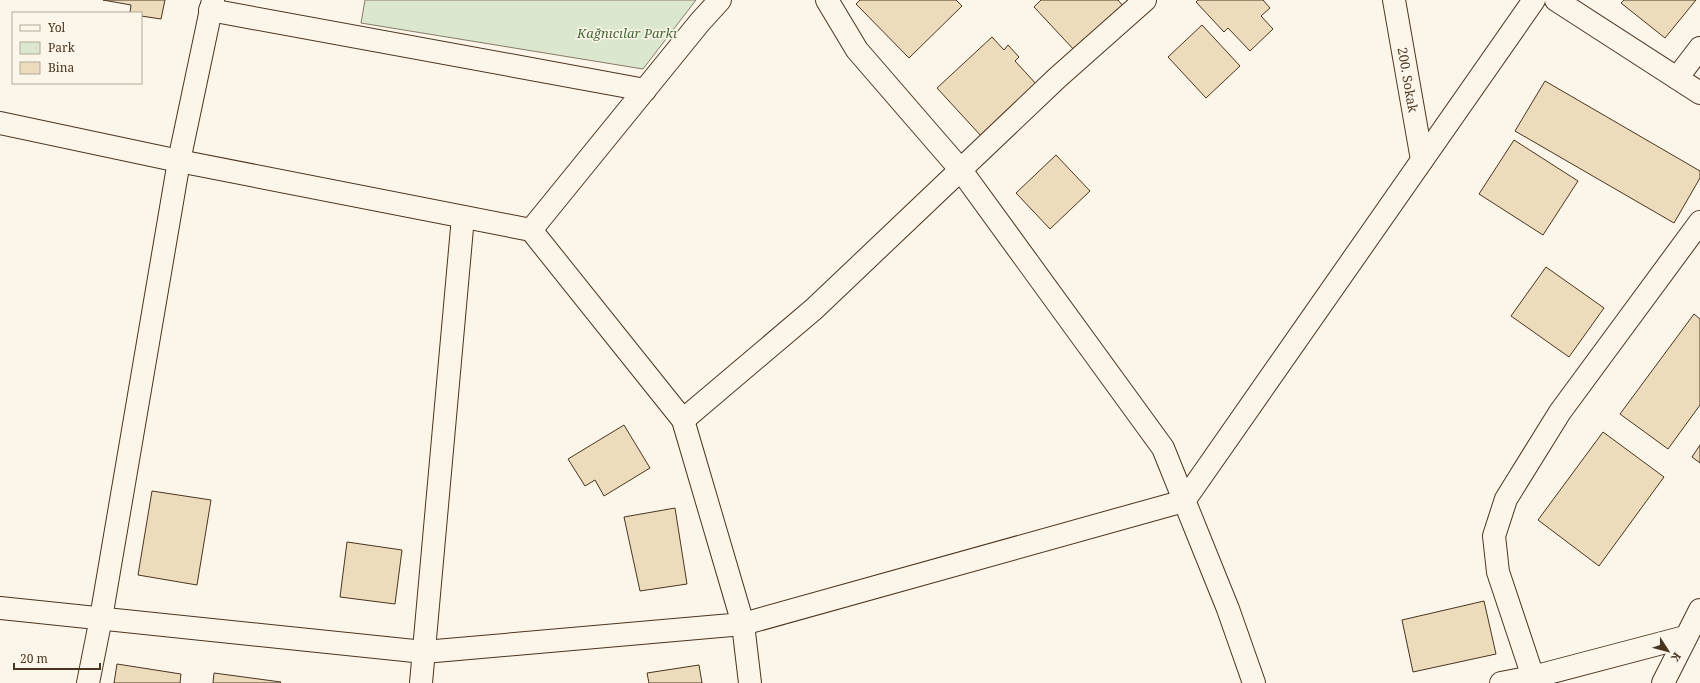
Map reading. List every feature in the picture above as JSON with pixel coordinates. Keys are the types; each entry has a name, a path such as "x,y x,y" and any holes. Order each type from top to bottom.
{"street":[{"path":"531,230 700,22 720,0"},
{"path":"827,0 857,50 960,169 1162,448 1228,609 1254,683"},
{"path":"683,420 814,309 960,169 1145,0"},
{"name":"200. Sokak","path":"1394,0 1422,160"},
{"path":"0,608 424,652 743,624 1184,501 1534,0"},
{"path":"1556,0 1700,93"},
{"path":"88,683 179,161 211,5 645,90"},
{"path":"1677,78 1700,48"},
{"path":"0,123 179,161 531,230 683,420 743,624 750,683"},
{"path":"422,683 463,217"},
{"path":"1533,677 1498,572 1494,536 1506,499 1560,412 1700,222"},
{"path":"1663,683 1700,610"},
{"path":"1501,683 1533,677 1685,637"}],"green space":[{"name":"Kağnıcılar Parkı","path":"365,0 696,0 643,69 361,23"}],"building":[{"path":"103,0 165,0 161,19 142,16 142,12 130,12 131,5"},
{"path":"860,0 956,0 962,6 909,58 856,4"},
{"path":"1041,0 1118,0 1124,7 1076,52 1034,7"},
{"path":"1198,0 1263,0 1270,8 1261,16 1273,29 1250,51 1228,28 1224,32 1196,2"},
{"path":"1624,0 1696,0 1665,38 1621,3"},
{"path":"1202,25 1240,66 1206,98 1168,57"},
{"path":"992,37 1004,50 1008,45 1019,57 1015,61 1038,86 982,137 937,88"},
{"path":"1545,81 1700,171 1700,178 1674,223 1515,131"},
{"path":"1514,140 1578,181 1543,235 1479,194"},
{"path":"1056,155 1090,191 1050,229 1016,193"},
{"path":"1546,267 1604,308 1569,357 1511,316"},
{"path":"1694,314 1700,319 1700,405 1668,449 1620,414"},
{"path":"624,425 650,468 604,496 595,480 585,486 568,459"},
{"path":"1603,432 1664,477 1599,566 1538,520"},
{"path":"1700,445 1700,463 1692,457"},
{"path":"152,491 211,500 197,585 138,575"},
{"path":"675,508 687,584 640,591 624,517"},
{"path":"347,542 402,550 395,604 340,597"},
{"path":"1484,601 1496,654 1413,672 1402,620"},
{"path":"117,664 181,674 180,683 114,683"},
{"path":"699,665 702,683 649,683 647,673"},
{"path":"214,673 281,682 213,683"}]}
